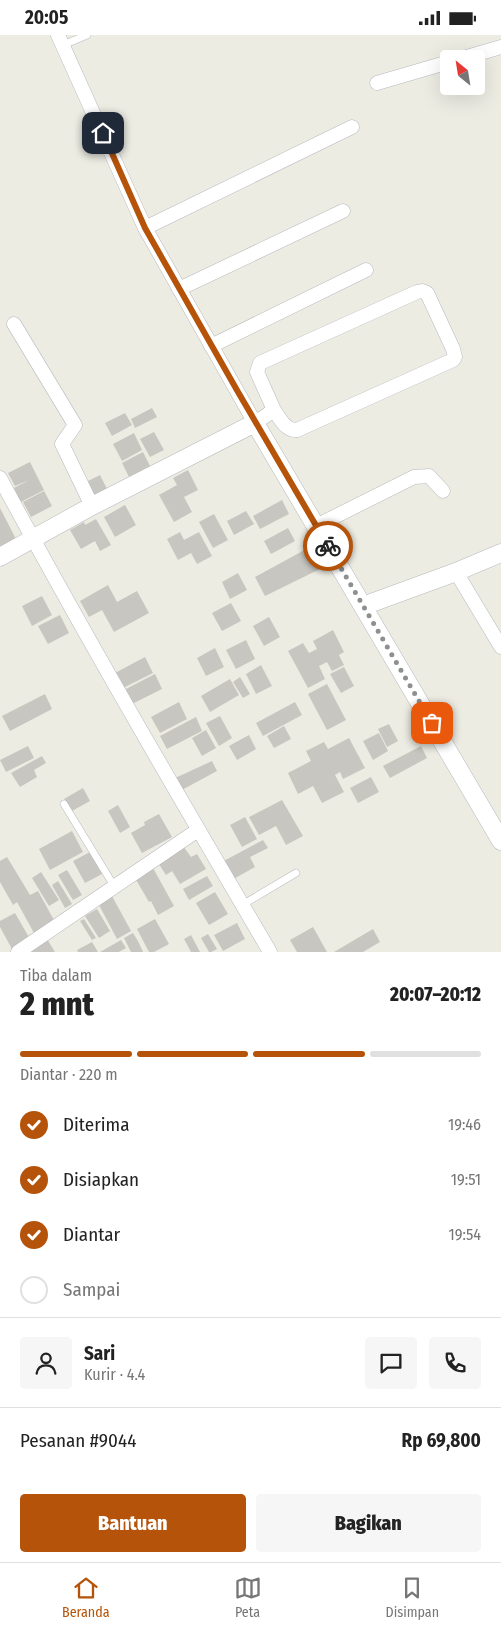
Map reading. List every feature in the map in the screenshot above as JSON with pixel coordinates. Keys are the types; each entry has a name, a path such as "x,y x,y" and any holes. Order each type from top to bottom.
{"street":[{"path":"60,40 145,228 255,423 501,841"},
{"path":"485,52 501,47"},
{"path":"377,83 440,65"},
{"path":"145,228 352,127"},
{"path":"179,289 342,211"},
{"path":"211,346 366,270"},
{"path":"417,292 427,293 453,349 455,357 453,360 297,430 291,430 286,427 274,410 257,372 260,363 417,292"},
{"path":"14,324 75,425 62,444 92,507"},
{"path":"0,557 255,423 274,410"},
{"path":"316,526 414,477 429,476 444,491"},
{"path":"0,478 33,540 198,830 270,952"},
{"path":"363,606 456,572 501,553"},
{"path":"456,572 501,647"},
{"path":"18,952 198,830"}],"lane":[{"path":"60,40 87,35"},
{"path":"64,804 114,886"},
{"path":"242,905 296,873"}],"building":[{"path":"152,408 157,417 135,428 131,419"},
{"path":"125,413 132,425 112,436 105,423"},
{"path":"154,432 164,450 150,457 140,439"},
{"path":"134,433 142,450 122,461 113,444"},
{"path":"143,452 150,466 129,477 122,463"},
{"path":"30,462 44,490 21,502 14,488 29,480 15,486 8,473"},
{"path":"188,470 198,490 184,497 192,512 174,522 159,495 177,485 173,478"},
{"path":"100,475 108,491 94,498 86,482"},
{"path":"44,491 52,506 31,517 23,502"},
{"path":"282,500 289,514 260,529 253,516"},
{"path":"125,505 136,525 115,537 104,517"},
{"path":"0,508 17,541 0,550"},
{"path":"246,511 254,524 234,535 227,521"},
{"path":"214,514 228,540 213,548 199,522"},
{"path":"96,519 111,545 100,551 95,541 81,549 70,530 84,522 85,525"},
{"path":"288,528 295,541 271,554 264,541"},
{"path":"180,532 184,540 199,532 212,556 197,564 191,553 178,560 167,539"},
{"path":"310,547 322,568 265,596 255,577"},
{"path":"238,573 247,590 230,599 222,582"},
{"path":"108,585 117,602 137,591 149,613 114,632 102,610 89,617 80,601"},
{"path":"42,596 52,615 32,626 22,606"},
{"path":"231,603 241,621 222,631 212,613"},
{"path":"60,615 69,633 48,644 38,626"},
{"path":"269,617 280,637 264,646 253,626"},
{"path":"333,630 344,652 339,655 344,665 332,671 327,662 319,666 325,679 308,688 288,651 303,643 309,653 317,649 313,641"},
{"path":"246,640 255,659 236,669 226,650"},
{"path":"215,648 224,667 206,676 197,658"},
{"path":"145,657 153,673 123,688 115,673"},
{"path":"261,665 272,686 256,694 246,674"},
{"path":"344,667 354,686 341,693 330,674"},
{"path":"155,674 162,689 132,704 124,690"},
{"path":"240,677 250,694 243,698 233,682"},
{"path":"230,679 239,695 210,712 201,696"},
{"path":"327,684 346,720 327,730 308,694"},
{"path":"45,694 52,709 10,731 2,716"},
{"path":"179,702 187,719 160,733 151,717"},
{"path":"295,702 302,715 263,736 256,723"},
{"path":"220,716 232,738 219,746 206,723"},
{"path":"196,717 202,731 167,749 160,736"},
{"path":"389,724 398,741 387,747 378,729"},
{"path":"284,726 291,739 274,748 267,736"},
{"path":"206,730 216,748 202,756 192,738"},
{"path":"379,733 388,751 373,760 363,741"},
{"path":"249,735 256,749 237,760 229,746"},
{"path":"349,738 365,768 343,779 340,772 335,775 344,792 322,803 313,786 298,794 288,773 311,761 306,751 324,742 328,749"},
{"path":"28,746 34,758 6,772 0,760"},
{"path":"421,746 427,758 390,778 383,766"},
{"path":"42,756 46,763 34,770 37,777 20,787 11,773"},
{"path":"212,761 217,771 180,791 173,779"},
{"path":"371,777 379,792 358,803 350,788"},
{"path":"83,788 90,801 72,811 64,799"},
{"path":"282,800 303,836 286,845 276,826 259,835 249,817"},
{"path":"118,805 130,827 120,833 108,811"},
{"path":"159,814 172,837 142,853 131,833 145,825 144,822"},
{"path":"245,817 257,839 242,847 230,825"},
{"path":"72,831 83,852 50,870 39,849"},
{"path":"263,840 268,848 250,857 255,867 230,881 220,863"},
{"path":"183,846 191,857 197,854 206,869 180,884 172,871 166,875 157,861"},
{"path":"90,852 102,874 85,883 73,861"},
{"path":"7,857 30,895 38,891 55,922 34,933 17,902 13,905 0,882 0,861"},
{"path":"153,868 174,906 158,915 135,878"},
{"path":"67,870 82,895 73,900 58,875"},
{"path":"41,872 59,900 49,906 32,878"},
{"path":"207,876 213,886 189,900 183,889"},
{"path":"58,881 72,904 65,908 52,885"},
{"path":"215,892 228,914 209,925 196,903"},
{"path":"112,896 131,931 117,939 98,903"},
{"path":"97,909 110,931 99,938 85,916"},
{"path":"15,913 30,939 12,949 0,927 0,921"},
{"path":"84,919 96,938 92,940 80,921"},
{"path":"155,919 169,944 154,952 149,952 137,929"},
{"path":"237,923 245,939 223,951 214,935"},
{"path":"313,927 327,952 297,952 290,940"},
{"path":"373,929 380,942 363,952 334,952"},
{"path":"133,933 143,952 131,952 124,938"},
{"path":"208,934 217,949 211,952 209,952 201,938"},
{"path":"191,935 200,952 191,952 184,939"},
{"path":"47,939 55,952 32,952 30,948"},
{"path":"121,940 126,948 119,952 100,952"},
{"path":"92,942 98,952 78,952 77,950"}],"way so far":[{"path":"328,546 432,723"}],"route":[{"path":"103,133 145,228 328,546"}]}
